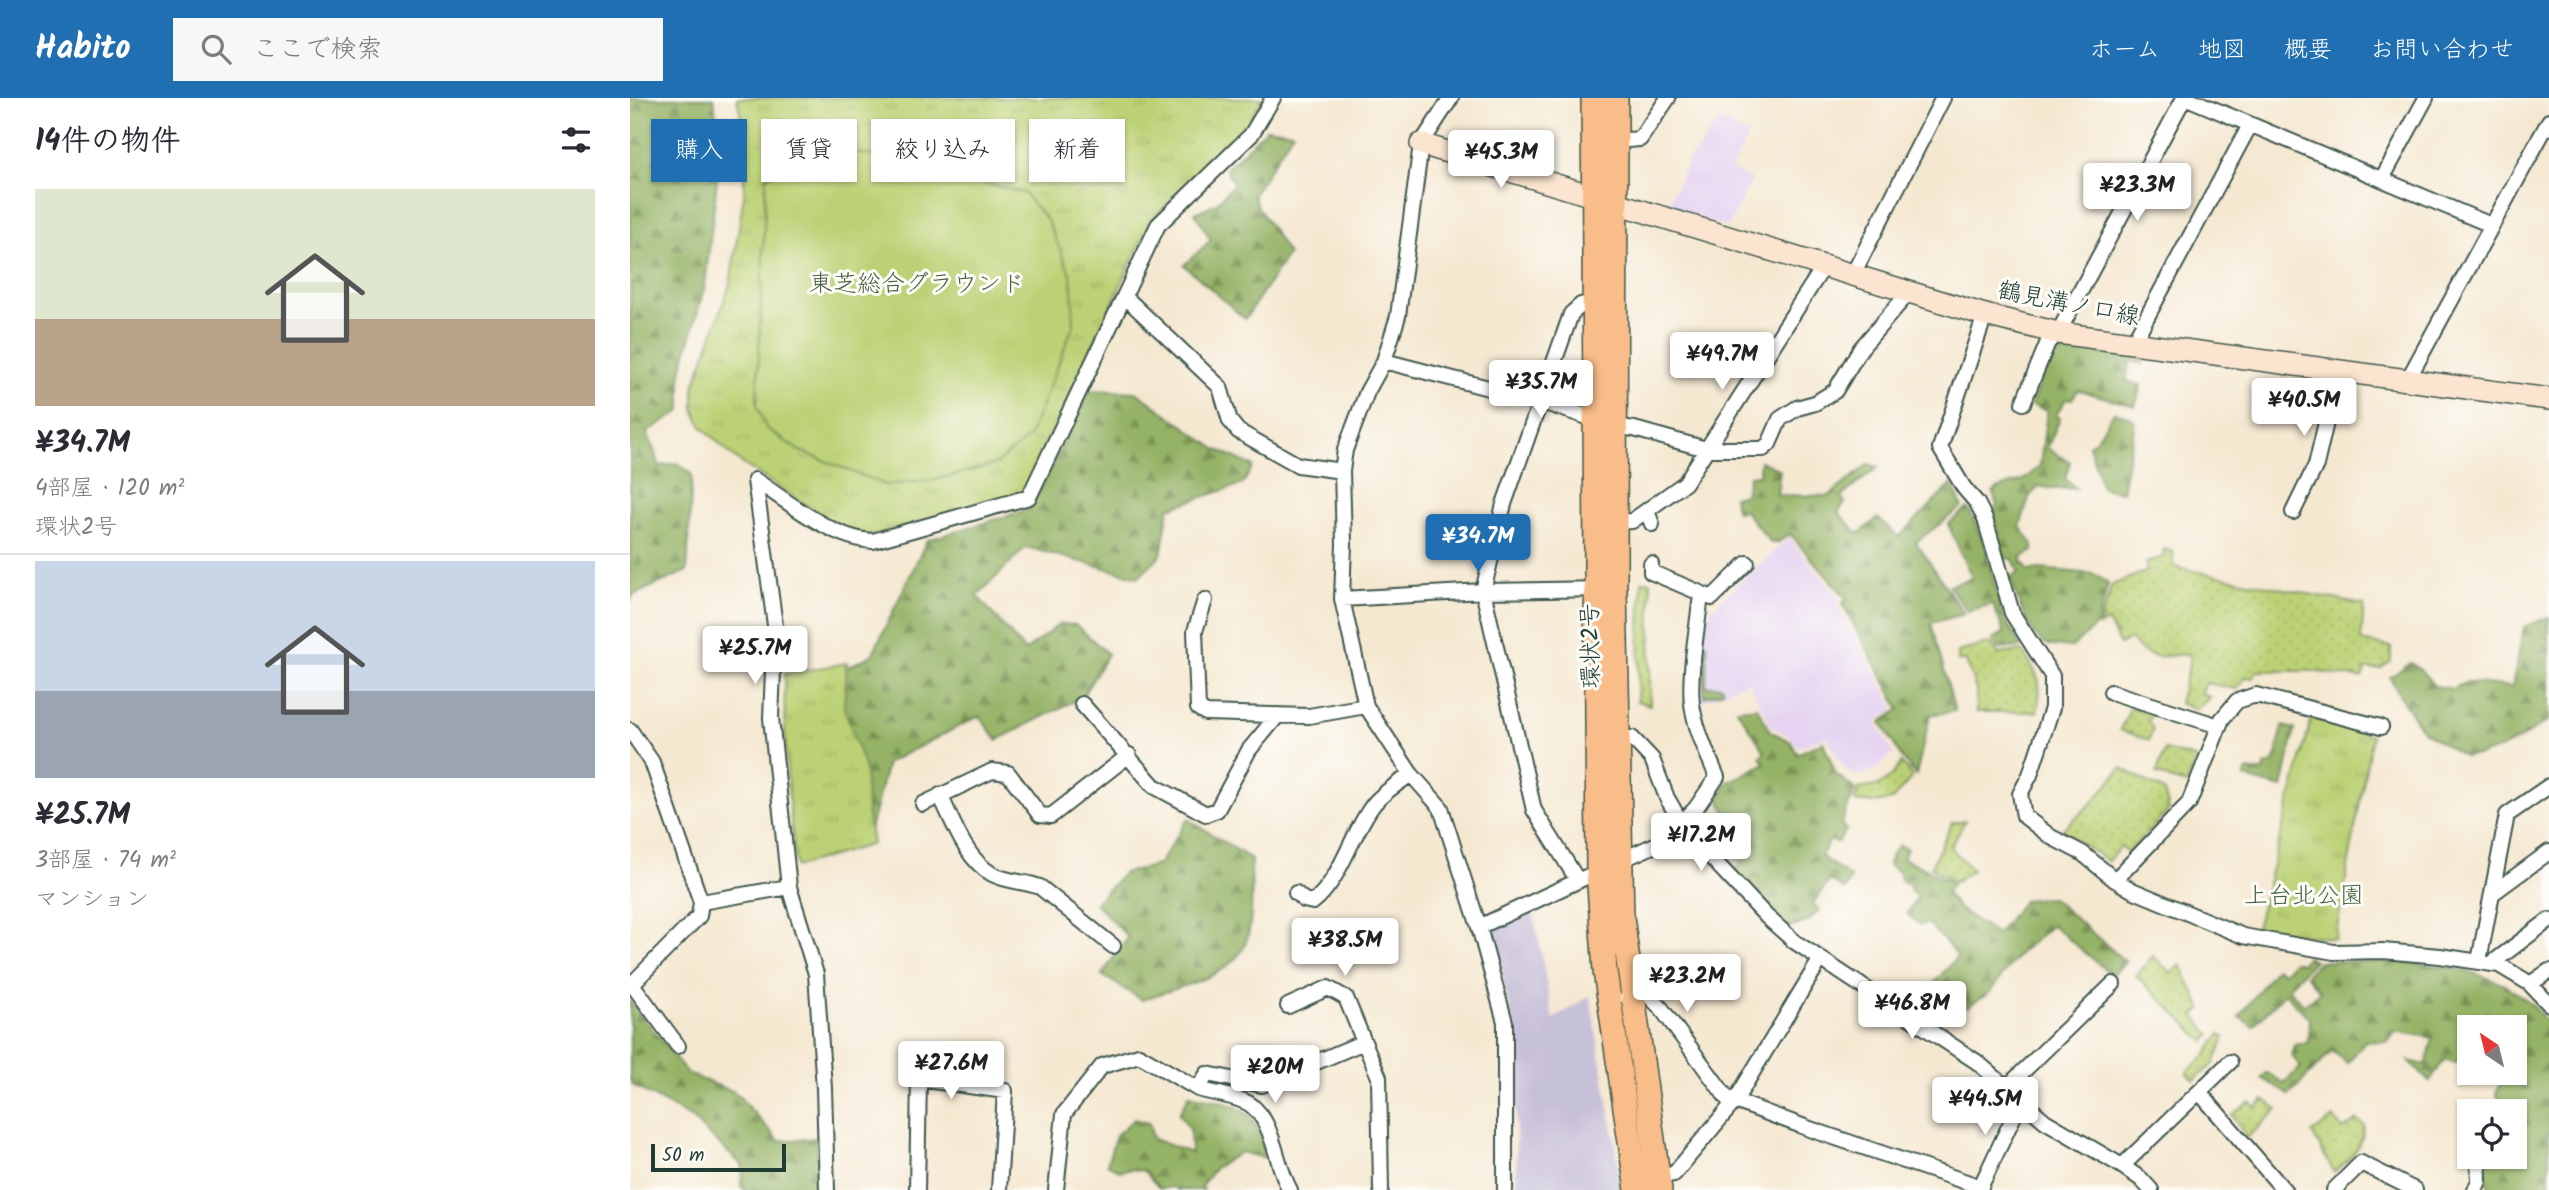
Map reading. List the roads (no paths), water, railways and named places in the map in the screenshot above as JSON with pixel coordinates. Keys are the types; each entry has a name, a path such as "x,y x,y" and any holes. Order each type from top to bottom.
{"main road":[{"name":"環状2号","path":"1593,98 1596,301 1604,423 1616,522 1605,589 1617,738 1622,917 1659,1183"},
{"name":"環状2号","path":"1616,98 1615,204 1604,423 1605,589 1588,876 1605,971 1637,1190"},
{"name":"鶴見溝ノ口線","path":"1421,144 1985,315 2058,333 2549,399"}],"street":[{"path":"827,1190 824,1088 816,974 789,887 771,718 775,625 755,481 834,531 856,540 873,541 1029,497 1158,225 1251,135 1273,98"},
{"path":"1615,141 1640,139 1668,98"},
{"path":"1853,274 1943,98"},
{"path":"2024,403 2048,342 2058,333 2185,98 2491,225"},
{"path":"2382,179 2426,98"},
{"path":"1449,99 1421,144 1398,317 1384,362 1367,392 1345,450 1342,471 1342,599 1366,706 1411,774 1441,808 1479,927 1504,1022 1505,1190"},
{"path":"2407,381 2549,121"},
{"path":"2133,343 2250,125"},
{"path":"1616,522 1649,518 1685,483 1824,266"},
{"path":"1384,362 1539,401 1604,423 1706,449 1763,449 1769,444 1780,419 1835,391 1861,348 1910,291"},
{"path":"1124,296 1220,387 1230,421 1238,430 1298,465 1342,471"},
{"path":"1588,876 1534,810 1483,592 1504,504 1571,314 1581,305 1596,301"},
{"path":"1985,315 1940,448 1985,519 2012,613 2052,676 2052,708 2030,775 2020,794 2024,816 2051,837 2082,853 2115,880 2143,895 2243,936 2334,952 2383,951 2485,962 2512,972 2549,1004"},
{"path":"2293,512 2316,465 2338,371"},
{"path":"1651,564 1651,572 1712,598 1747,563"},
{"path":"1342,599 1605,589"},
{"path":"1479,927 1620,861 1684,827 1717,777 1699,734 1692,708 1700,594"},
{"path":"1205,600 1195,631 1199,708 1206,713 1309,716 1366,706"},
{"path":"2111,692 2219,726"},
{"path":"2115,880 2189,803 2222,719 2237,701 2256,695 2381,727"},
{"path":"1082,704 1154,786 1206,814 1217,810 1249,750 1278,715"},
{"path":"630,730 652,762 701,902 699,916 632,984 678,1046"},
{"path":"1617,738 1632,738 1652,759 1667,798 1684,827 1767,917 1795,942 1978,1062 2045,1121 2122,1166 2151,1190"},
{"path":"923,804 992,771 1001,771 1008,773 1040,815 1051,816 1129,755"},
{"path":"1296,893 1304,901 1313,902 1326,892 1354,834 1375,802 1411,774"},
{"path":"2485,962 2493,893 2507,816 2549,786"},
{"path":"940,795 969,851 981,865 1003,878 1040,887 1112,946"},
{"path":"2493,893 2549,852"},
{"path":"701,902 789,887"},
{"path":"2485,962 2549,920"},
{"path":"1659,1183 1674,1174 1733,1103 1820,960"},
{"path":"2530,985 2549,971"},
{"path":"2007,1087 2113,984"},
{"path":"1289,1006 1328,989 1346,998 1379,1077 1381,1190"},
{"path":"1609,1001 1647,994 1661,1008 1733,1103 1980,1189 2021,1101"},
{"path":"1198,1090 1207,1073 1262,1085 1364,1042"},
{"path":"1056,1190 1064,1114 1102,1066 1139,1055 1198,1090 1250,1103 1264,1119 1283,1178 1290,1190"},
{"path":"2122,1166 2230,1062"},
{"path":"917,1190 919,1079 1005,1091 999,1190"},
{"path":"2200,1093 2284,1190"},
{"path":"2334,1190 2361,1163 2415,1190"},
{"path":"2475,1190 2479,1181 2478,1169"}],"park label":[{"name":"東芝総合グラウンド","path":"917,283"},
{"name":"上台北公園","path":"2304,895"}]}
